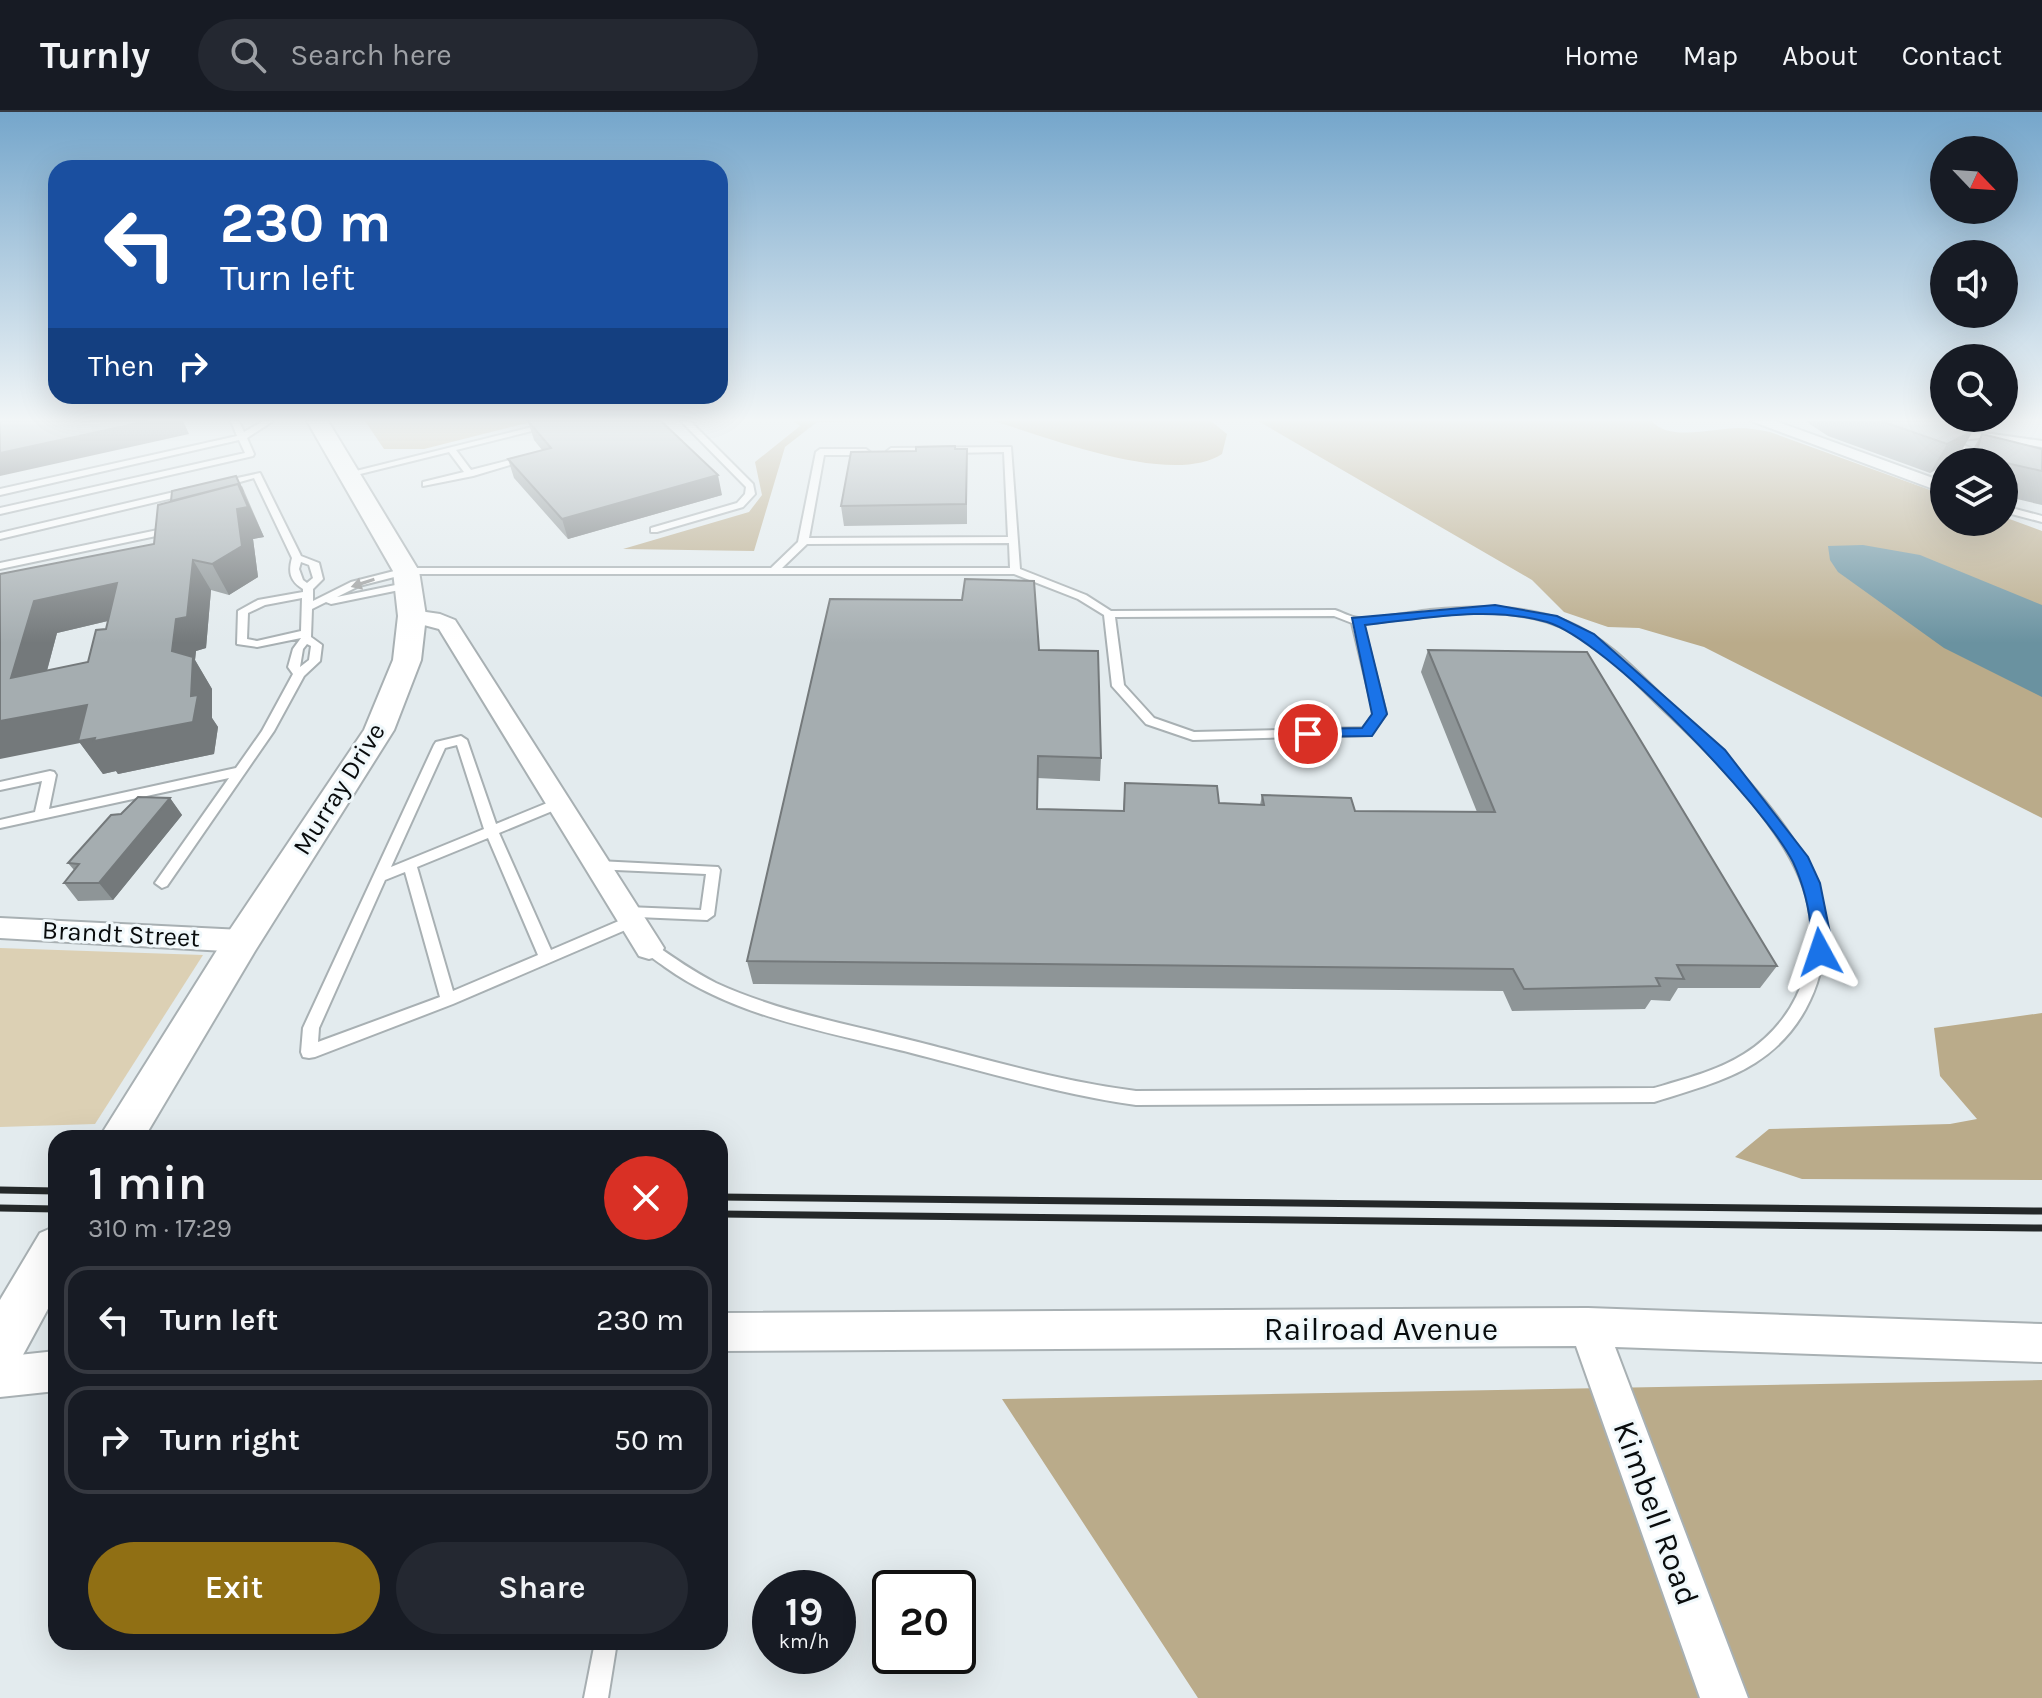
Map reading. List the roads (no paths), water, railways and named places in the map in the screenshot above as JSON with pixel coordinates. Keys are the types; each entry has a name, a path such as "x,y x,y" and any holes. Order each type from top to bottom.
{"street":[{"path":"359,495 409,591 433,618 447,625 649,948"},
{"name":"Murray Drive","path":"126,1130 242,941 379,730 403,671 409,591"},
{"name":"Brandt Street","path":"0,928 242,941"},
{"path":"0,1347 48,1262"},
{"name":"Railroad Avenue","path":"728,1332 1588,1327 2042,1343"},
{"name":"Kimbell Road","path":"1588,1327 1724,1698"},
{"path":"0,1377 48,1372"}],"lane":[{"path":"0,511 70,495"},
{"path":"0,536 174,495"},
{"path":"266,495 297,558 298,582 309,596 322,602 409,591 776,568 1015,571 1082,597 1109,614 1335,613 1357,621 1495,609 1552,619 1589,637 1720,754 1799,857 1811,883 1821,933 1820,952 1804,1001 1787,1026 1752,1056 1727,1071 1654,1095 1136,1098 1052,1085 754,1005 686,975 649,948"},
{"path":"654,530 740,505 749,495"},
{"path":"776,568 804,541 812,495"},
{"path":"1011,495 1015,571"},
{"path":"254,507 269,503"},
{"path":"2018,513 2042,519"},
{"path":"0,566 133,546 179,528"},
{"path":"804,541 1013,540"},
{"path":"297,558 314,563 318,579 309,596 307,635 296,656 294,667 299,674"},
{"path":"296,576 316,571"},
{"path":"307,635 257,644 241,642 243,611 262,602 309,596"},
{"path":"1109,614 1118,686 1150,721 1193,736 1366,732 1380,714 1357,621"},
{"path":"162,883 241,771 299,674 314,661 317,645 307,635"},
{"path":"296,656 315,653"},
{"path":"547,958 491,830 461,740 440,745 311,1028 309,1052 448,1000 547,958 630,917 707,915 713,870 598,866"},
{"path":"0,824 241,771"},
{"path":"0,786 50,775 41,814"},
{"path":"380,877 557,804"},
{"path":"410,865 448,1000"},
{"path":"596,1698 605,1650"}],"water":[{"path":"1863,545 1920,555 2042,605 2042,697 1944,648 1838,572 1830,560 1828,546"}],"railway":[{"path":"0,1190 48,1191"},
{"path":"728,1197 2042,1211"},
{"path":"0,1208 48,1209"},
{"path":"728,1214 2042,1228"}]}
